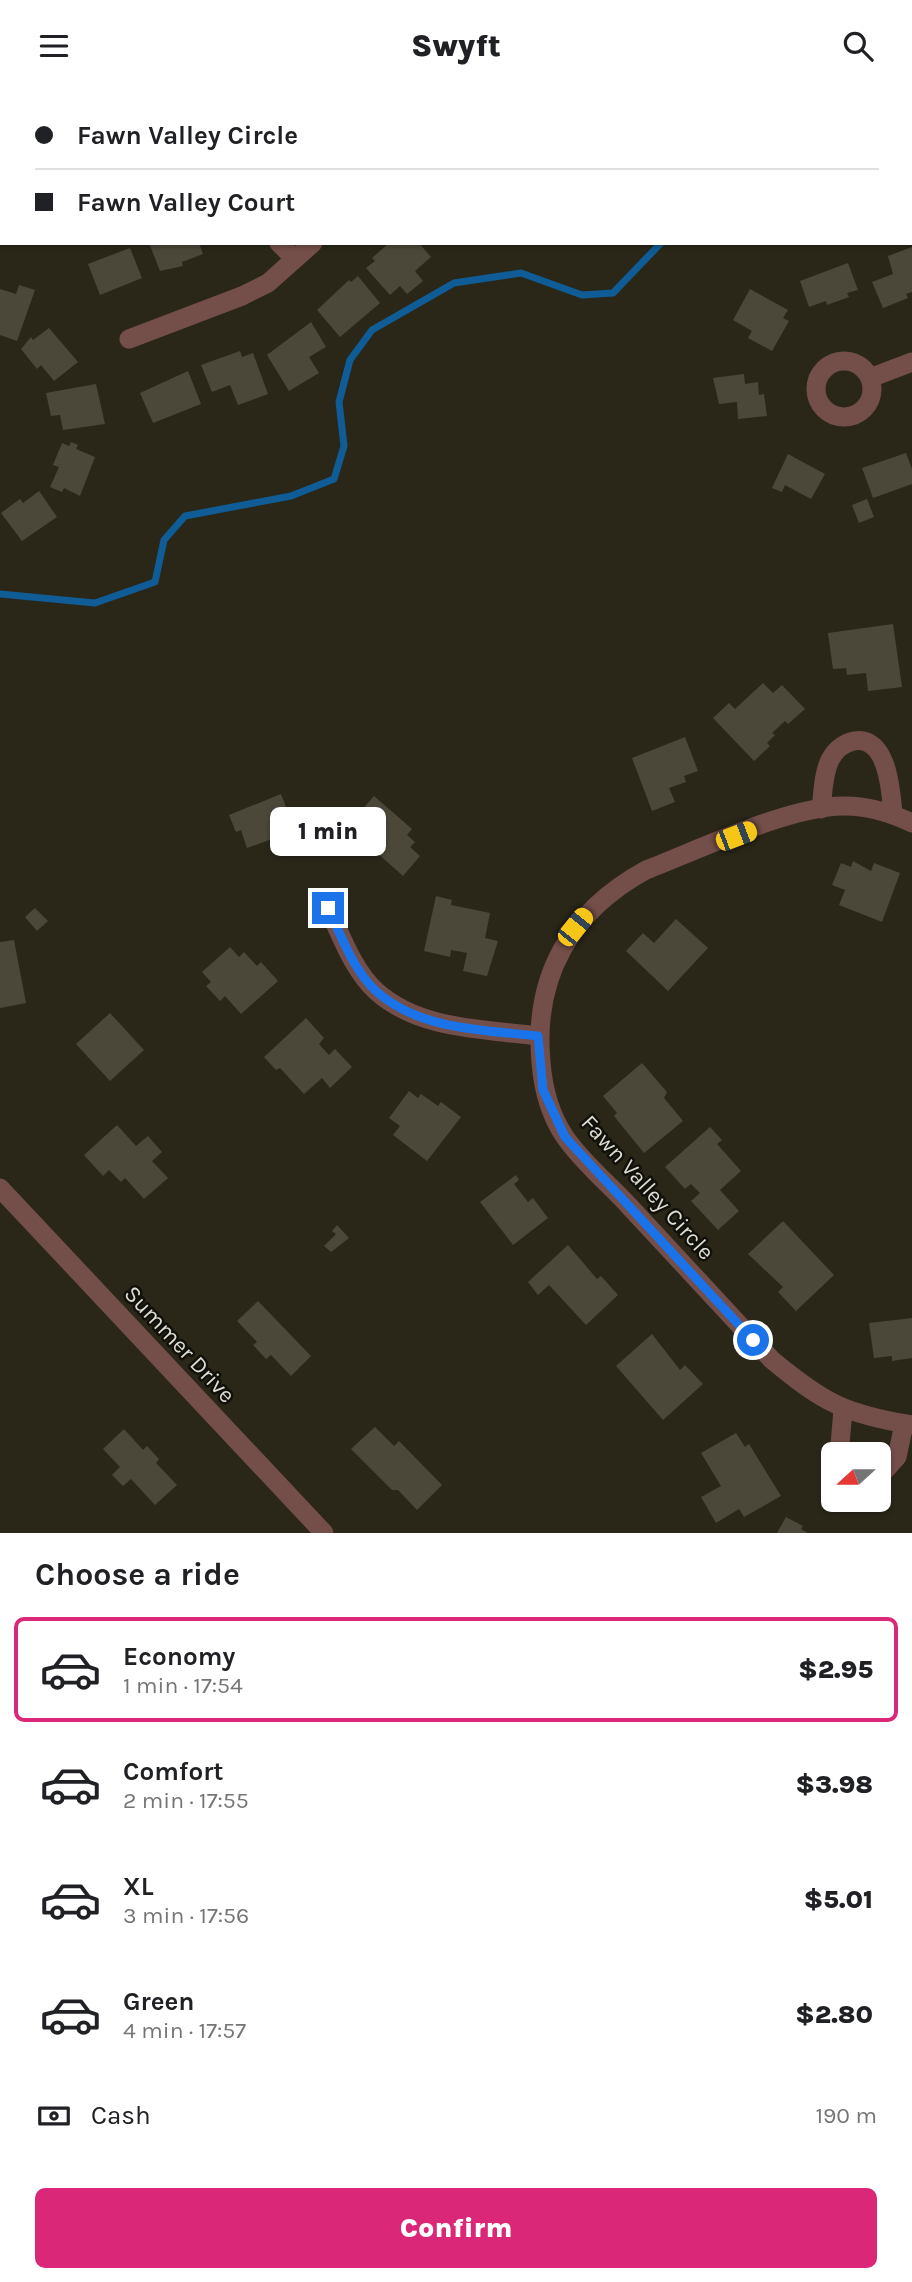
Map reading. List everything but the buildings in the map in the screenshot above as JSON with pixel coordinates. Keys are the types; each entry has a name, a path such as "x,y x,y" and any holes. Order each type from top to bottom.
{"street":[{"path":"281,245 295,259"},
{"path":"129,339 242,296 268,282 311,245"},
{"path":"870,378 912,362"},
{"path":"821,809 830,760 844,743 861,740 874,746 882,760 891,785 893,814"},
{"name":"Fawn Valley Circle","path":"891,1464 897,1457 908,1425 843,1409 811,1392 772,1360 565,1137 543,1090 538,1036 541,1003 550,972 575,927 607,893 646,870 803,811 845,806 893,814 912,823"},
{"path":"328,908 356,965 375,990 399,1008 442,1024 538,1036"},
{"name":"Summer Drive","path":"0,1188 324,1533"},
{"path":"842,1442 843,1409"}],"waterway":[{"path":"0,594 95,603 155,582 164,540 185,516 291,496 334,479 344,446 339,402 350,360 372,330 454,283 521,273 582,295 613,293 659,245"}],"route":[{"path":"328,908 356,965 375,990 399,1008 442,1024 538,1036 543,1090 565,1137 753,1340"}]}
